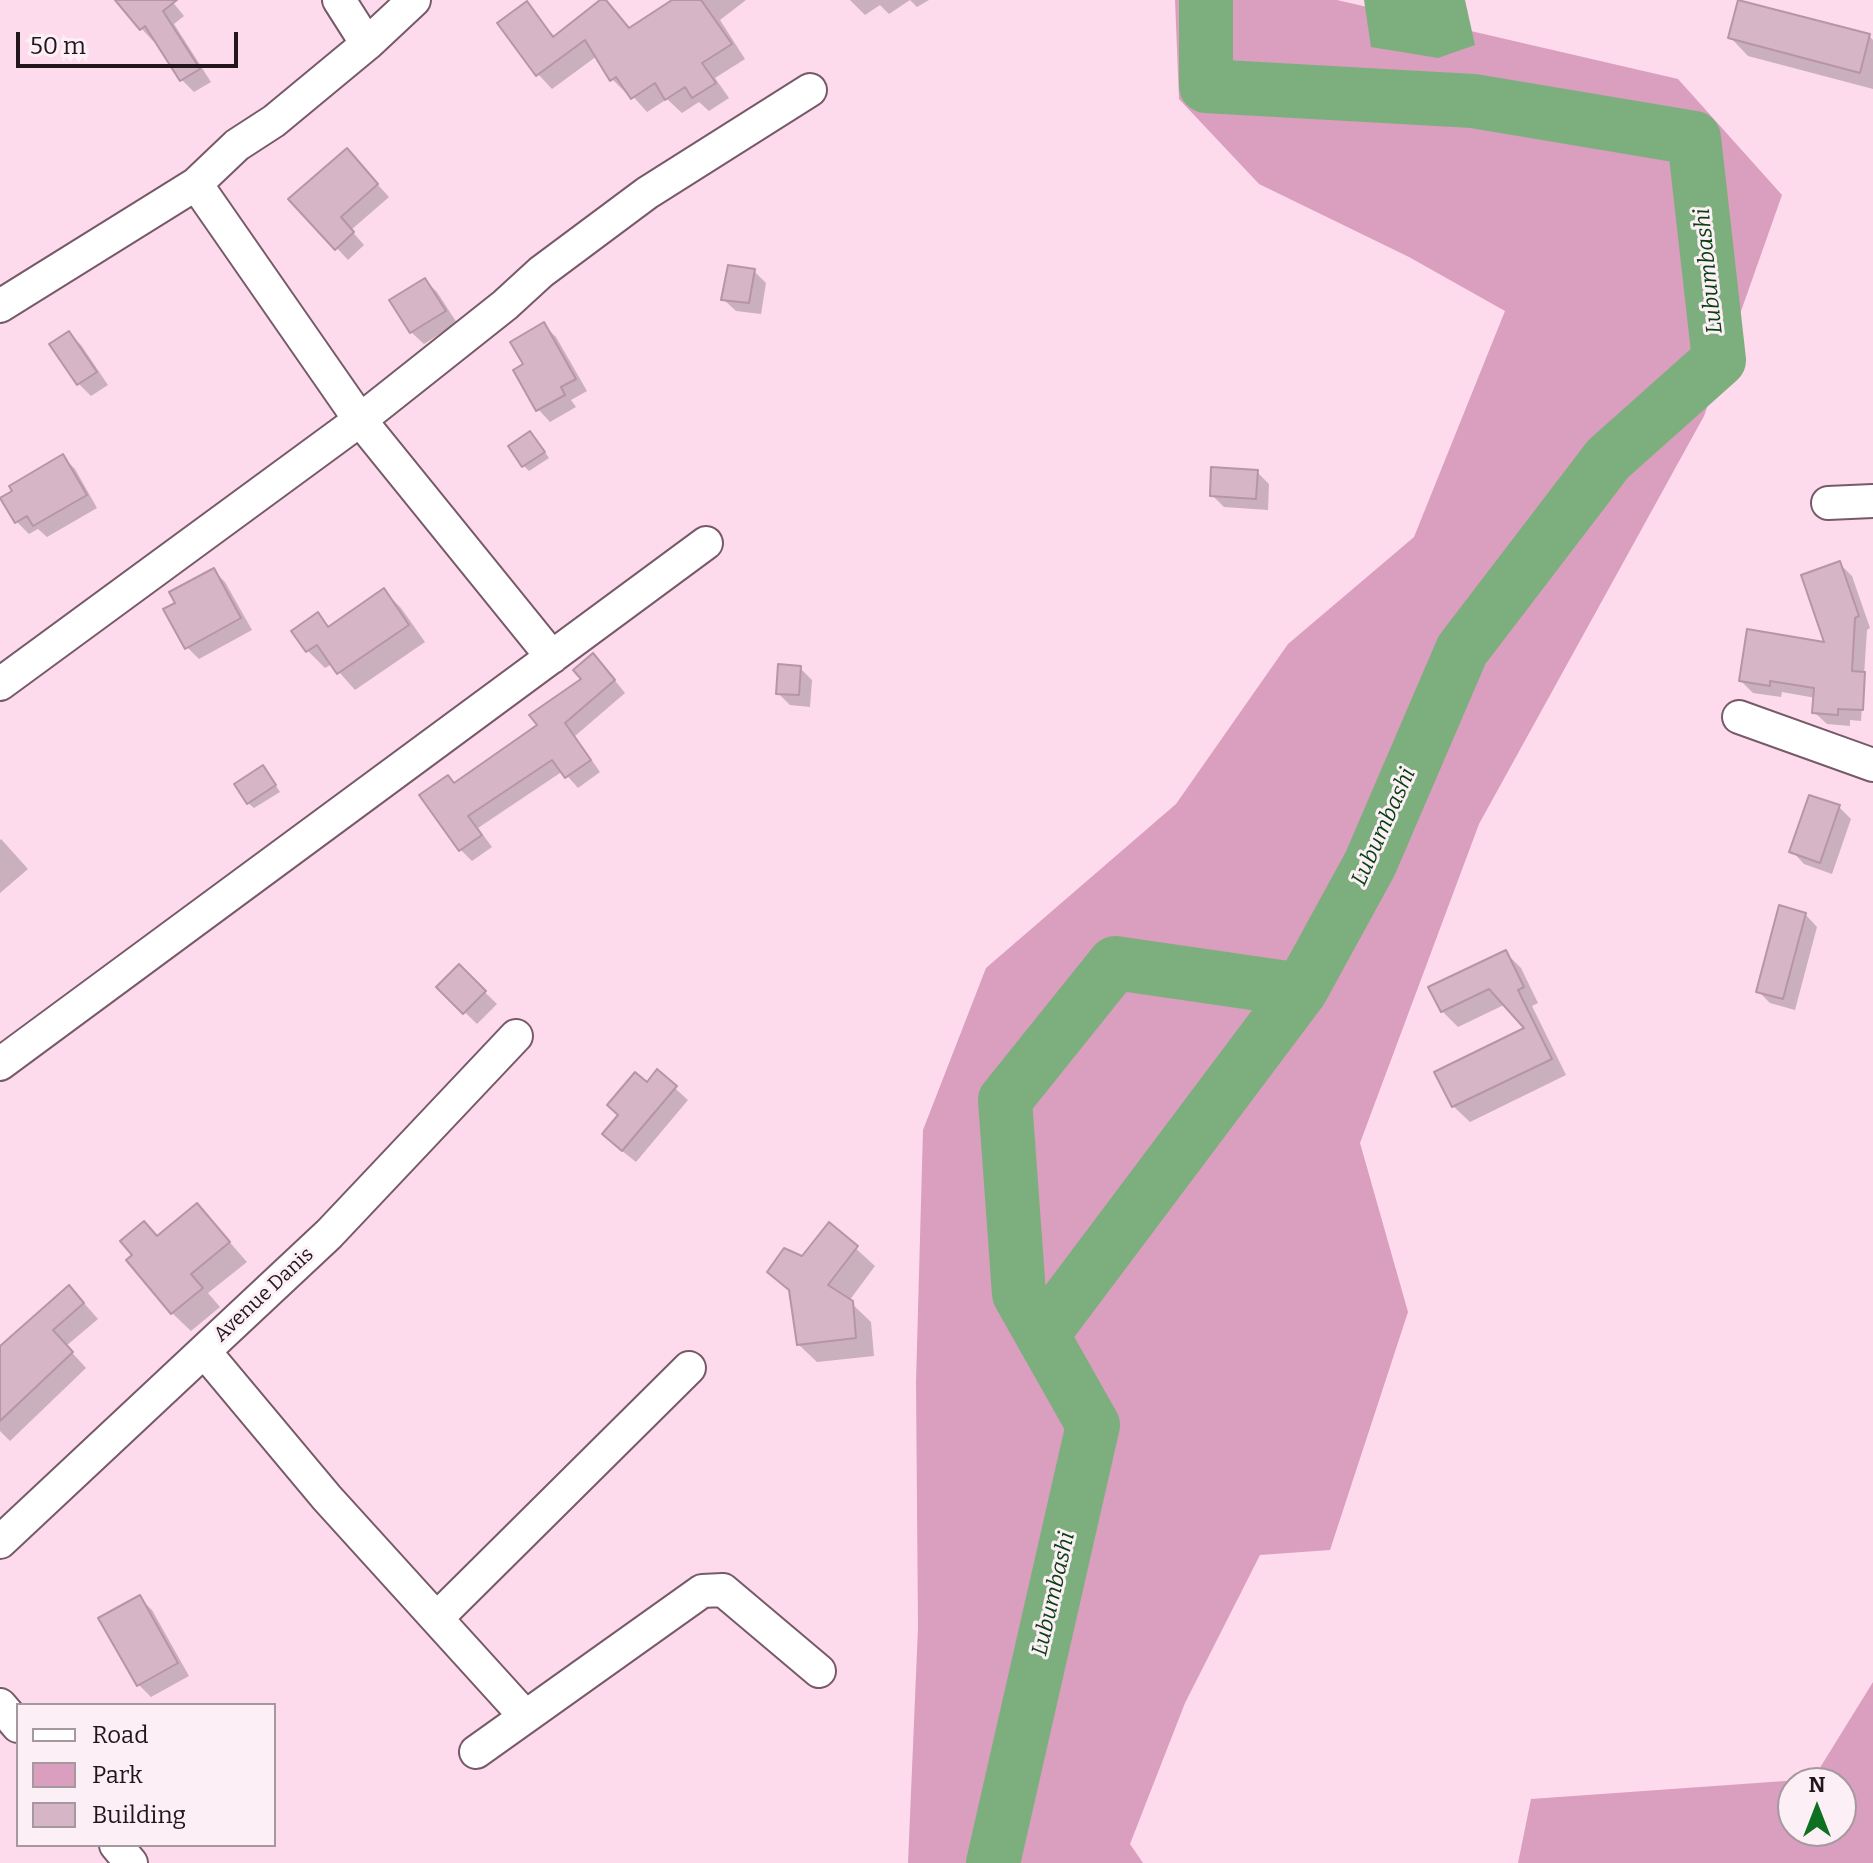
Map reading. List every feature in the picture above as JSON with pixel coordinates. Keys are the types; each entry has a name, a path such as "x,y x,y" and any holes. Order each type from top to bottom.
{"street":[{"path":"339,0 367,44"},
{"path":"0,306 196,184 237,145 274,121 367,44 414,0"},
{"path":"0,684 360,420 505,305 541,272 647,193 810,90"},
{"path":"196,184 360,420 552,657"},
{"path":"1828,503 1873,501"},
{"path":"0,1064 706,543"},
{"path":"1739,717 1873,765"},
{"name":"Avenue Danis","path":"0,1542 329,1234 516,1036"},
{"path":"204,1351 327,1498 525,1716"},
{"path":"437,1618 689,1368"},
{"path":"476,1752 702,1591 723,1590 819,1671"},
{"path":"0,1705 16,1724"},
{"path":"118,1847 131,1863"}],"green space":[{"path":"1175,0 1337,0 1678,79 1782,195 1704,416 1479,824 1360,1143 1408,1312 1330,1550 1260,1555 1185,1703 1130,1844 1143,1863 908,1863 918,1628 916,1382 923,1130 986,968 1176,804 1288,644 1414,537 1505,311 1409,257 1259,184 1179,99"},
{"path":"1873,1682 1873,1863 1518,1863 1531,1799 1777,1782 1777,1847 1857,1847 1857,1767 1820,1767"}],"shaded area":[{"path":"1364,0 1465,0 1475,45 1438,58 1371,47"}],"building":[{"path":"115,0 177,0 163,11 200,69 180,81 145,26 140,30"},
{"path":"600,0 606,0 629,28 672,0 701,0 732,44 702,63 716,83 692,98 685,87 665,100 655,83 631,99 616,77 610,81 585,40 536,76 497,23 527,1 553,37"},
{"path":"1738,0 1870,34 1860,73 1728,38"},
{"path":"347,148 378,184 341,217 354,232 335,250 288,199"},
{"path":"728,265 755,269 749,303 721,300"},
{"path":"425,278 446,311 410,333 389,300"},
{"path":"544,322 576,379 561,387 565,395 536,411 513,370 523,364 510,342"},
{"path":"69,331 97,372 77,385 49,344"},
{"path":"530,431 545,452 522,467 508,446"},
{"path":"63,454 87,495 33,526 27,516 15,523 0,498 12,491 9,486"},
{"path":"1211,467 1258,470 1256,499 1210,496"},
{"path":"1840,561 1859,616 1855,618 1852,671 1865,672 1863,710 1838,709 1838,715 1812,713 1814,688 1770,681 1770,686 1739,681 1747,629 1824,642 1801,575"},
{"path":"214,568 241,618 185,649 163,609 175,603 169,592"},
{"path":"384,588 409,625 337,674 317,645 306,652 291,631 318,612 328,627"},
{"path":"593,653 615,680 565,723 591,760 565,778 552,760 468,816 482,835 459,851 419,795 448,775 454,783 537,725 529,715 581,679 573,670"},
{"path":"778,664 801,666 799,695 776,694"},
{"path":"263,765 276,785 247,804 234,784"},
{"path":"1809,795 1840,805 1820,863 1789,852"},
{"path":"1779,905 1806,913 1783,999 1756,992"},
{"path":"1506,950 1524,987 1518,990 1552,1059 1452,1107 1434,1072 1524,1028 1489,989 1441,1012 1428,987"},
{"path":"459,964 486,991 463,1014 436,987"},
{"path":"657,1069 677,1086 622,1151 602,1134 618,1115 607,1105 635,1072 647,1082"},
{"path":"197,1203 230,1242 191,1274 203,1288 171,1314 126,1260 132,1255 120,1241 144,1221 157,1236"},
{"path":"829,1222 858,1246 828,1285 853,1301 856,1338 797,1345 789,1290 767,1272 784,1248 802,1256"},
{"path":"69,1285 84,1303 53,1330 73,1352 0,1421 0,1346"},
{"path":"140,1595 178,1663 137,1686 98,1618"}],"waterway":[{"name":"Lubumbashi","path":"993,1863 1093,1425 1019,1294 1005,1100 1115,963 1301,990 1370,864 1462,650 1608,459 1719,360 1694,138 1473,101 1206,86 1206,0"},
{"name":"Lubumbashi","path":"1042,1335 1301,990"}]}
